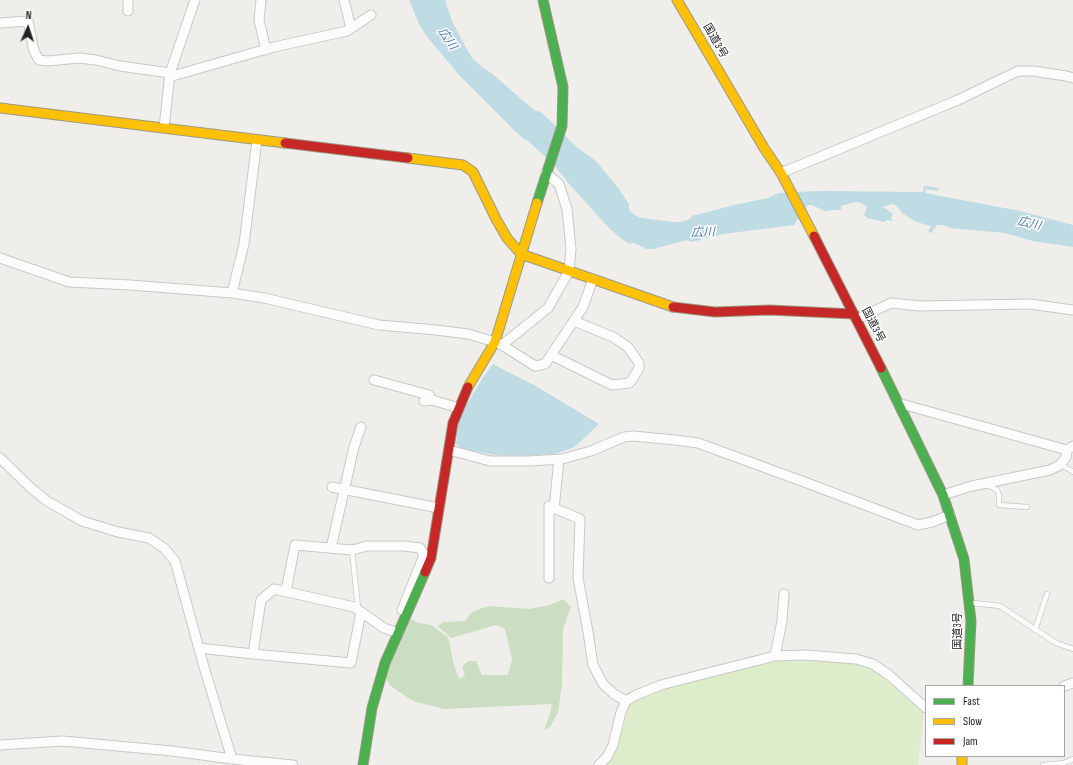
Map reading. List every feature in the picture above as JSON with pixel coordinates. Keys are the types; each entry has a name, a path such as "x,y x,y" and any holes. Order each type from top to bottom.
{"main road":[{"path":"363,765 372,708 385,663 431,558 453,423 470,382 498,343 521,254 562,126 563,87 543,0"},
{"name":"国道3号","path":"677,0 764,148 781,173 855,316 943,495 964,559 970,603 971,621 968,685"},
{"path":"0,108 463,165 473,172 507,238 521,254 674,307 715,312 769,310 855,316"}],"street":[{"path":"128,0 128,11"},
{"path":"164,128 170,75 195,0"},
{"path":"261,0 259,20 266,50"},
{"path":"344,0 351,28"},
{"path":"0,23 28,20 34,51 39,60 48,61 79,58 170,75 347,31 371,15"},
{"path":"781,173 958,100 1018,71 1033,71 1073,78"},
{"path":"232,293 244,244 257,140"},
{"path":"498,343 548,308 569,271 571,249 567,209 559,184 547,170"},
{"path":"0,258 69,282 232,293 264,298 379,325 468,334 498,343 534,366 545,364 583,308 594,279"},
{"path":"855,316 891,303 920,306 1030,304 1073,310"},
{"path":"551,355 612,385 629,383 632,380 639,368 639,363 628,347 613,338 574,321"},
{"path":"374,380 429,395 428,400 459,408"},
{"path":"897,403 1070,448 1061,464 1050,470 985,483 943,495"},
{"path":"331,548 354,447 361,427"},
{"path":"449,450 490,461 560,459 591,451 624,437 633,436 698,443 918,525 932,522 950,515"},
{"path":"0,458 31,488 47,501 80,520 118,532 149,538 164,548 175,561 232,759"},
{"path":"554,509 560,459"},
{"path":"332,487 439,508"},
{"path":"549,578 549,506 580,519 578,578 593,665 603,684 614,694 626,701"},
{"path":"286,591 295,545 352,550 367,546 404,546 420,548 424,555 401,613 406,614"},
{"path":"253,654 261,600 274,589 354,607 384,628 398,633"},
{"path":"775,656 782,621 784,594"},
{"path":"199,648 351,663 360,611"},
{"path":"599,765 607,757 613,745 621,712 626,701 636,694 661,685 775,656 806,655 856,658 873,664 889,675 925,707"},
{"path":"0,745 63,741 172,751 293,765"}],"lane":[{"path":"1061,464 1073,472"},
{"path":"985,483 997,490 999,495 999,505 1027,507"},
{"path":"352,550 360,611"},
{"path":"1035,630 1047,594"},
{"path":"970,603 1000,606 1056,643 1073,649"},
{"path":"1043,765 1064,763 1073,759"}],"green space":[{"path":"563,599 571,607 563,629 562,685 558,713 550,727 544,730 552,704 444,709 413,701 389,685 386,675 408,617 418,623 431,625 448,637 454,665 459,679 465,676 462,666 469,661 476,661 482,675 508,675 512,659 505,629 496,625 451,638 438,626 443,622 465,621 472,612 488,606 529,609 550,605"},
{"path":"797,659 861,664 873,670 890,683 924,713 918,765 605,765 610,760 624,726 629,705 636,698 673,685 726,672"}],"water":[{"name":"広川","path":"409,0 445,0 452,21 472,58 534,110 542,113 575,146 596,161 619,189 629,204 629,210 641,218 680,222 690,219 692,216 769,198 778,193 819,191 923,192 924,186 939,188 938,191 926,189 925,193 1020,211 1073,225 1073,247 1033,241 1005,233 950,228 944,225 937,225 931,233 928,232 931,226 916,222 902,213 896,205 891,204 883,207 893,214 891,218 893,221 887,220 884,222 867,218 864,215 867,207 861,203 855,202 841,206 841,210 825,211 812,205 808,205 794,225 723,234 692,242 687,240 653,249 647,249 634,243 630,244 609,228 554,165 513,129 460,76 428,38 420,26"},
{"path":"493,364 534,385 599,424 578,444 572,448 555,454 521,456 495,455 462,449 456,444 459,418 482,379"}],"traffic: fast":[{"path":"537,203 562,126 563,87 543,0"},
{"path":"881,368 943,495 964,559 971,621 968,685"},
{"path":"363,765 372,708 385,663 425,572"}],"traffic: slow":[{"path":"677,0 764,148 781,173 814,236"},
{"path":"0,108 285,143"},
{"path":"408,158 463,165 473,172 507,238 521,254 673,307"},
{"path":"468,387 495,342 537,203"},
{"path":"962,757 962,765"}],"traffic: jam":[{"path":"285,143 408,158"},
{"path":"814,236 881,368"},
{"path":"673,307 715,312 769,310 854,314"},
{"path":"425,572 431,558 453,423 468,387"}]}
